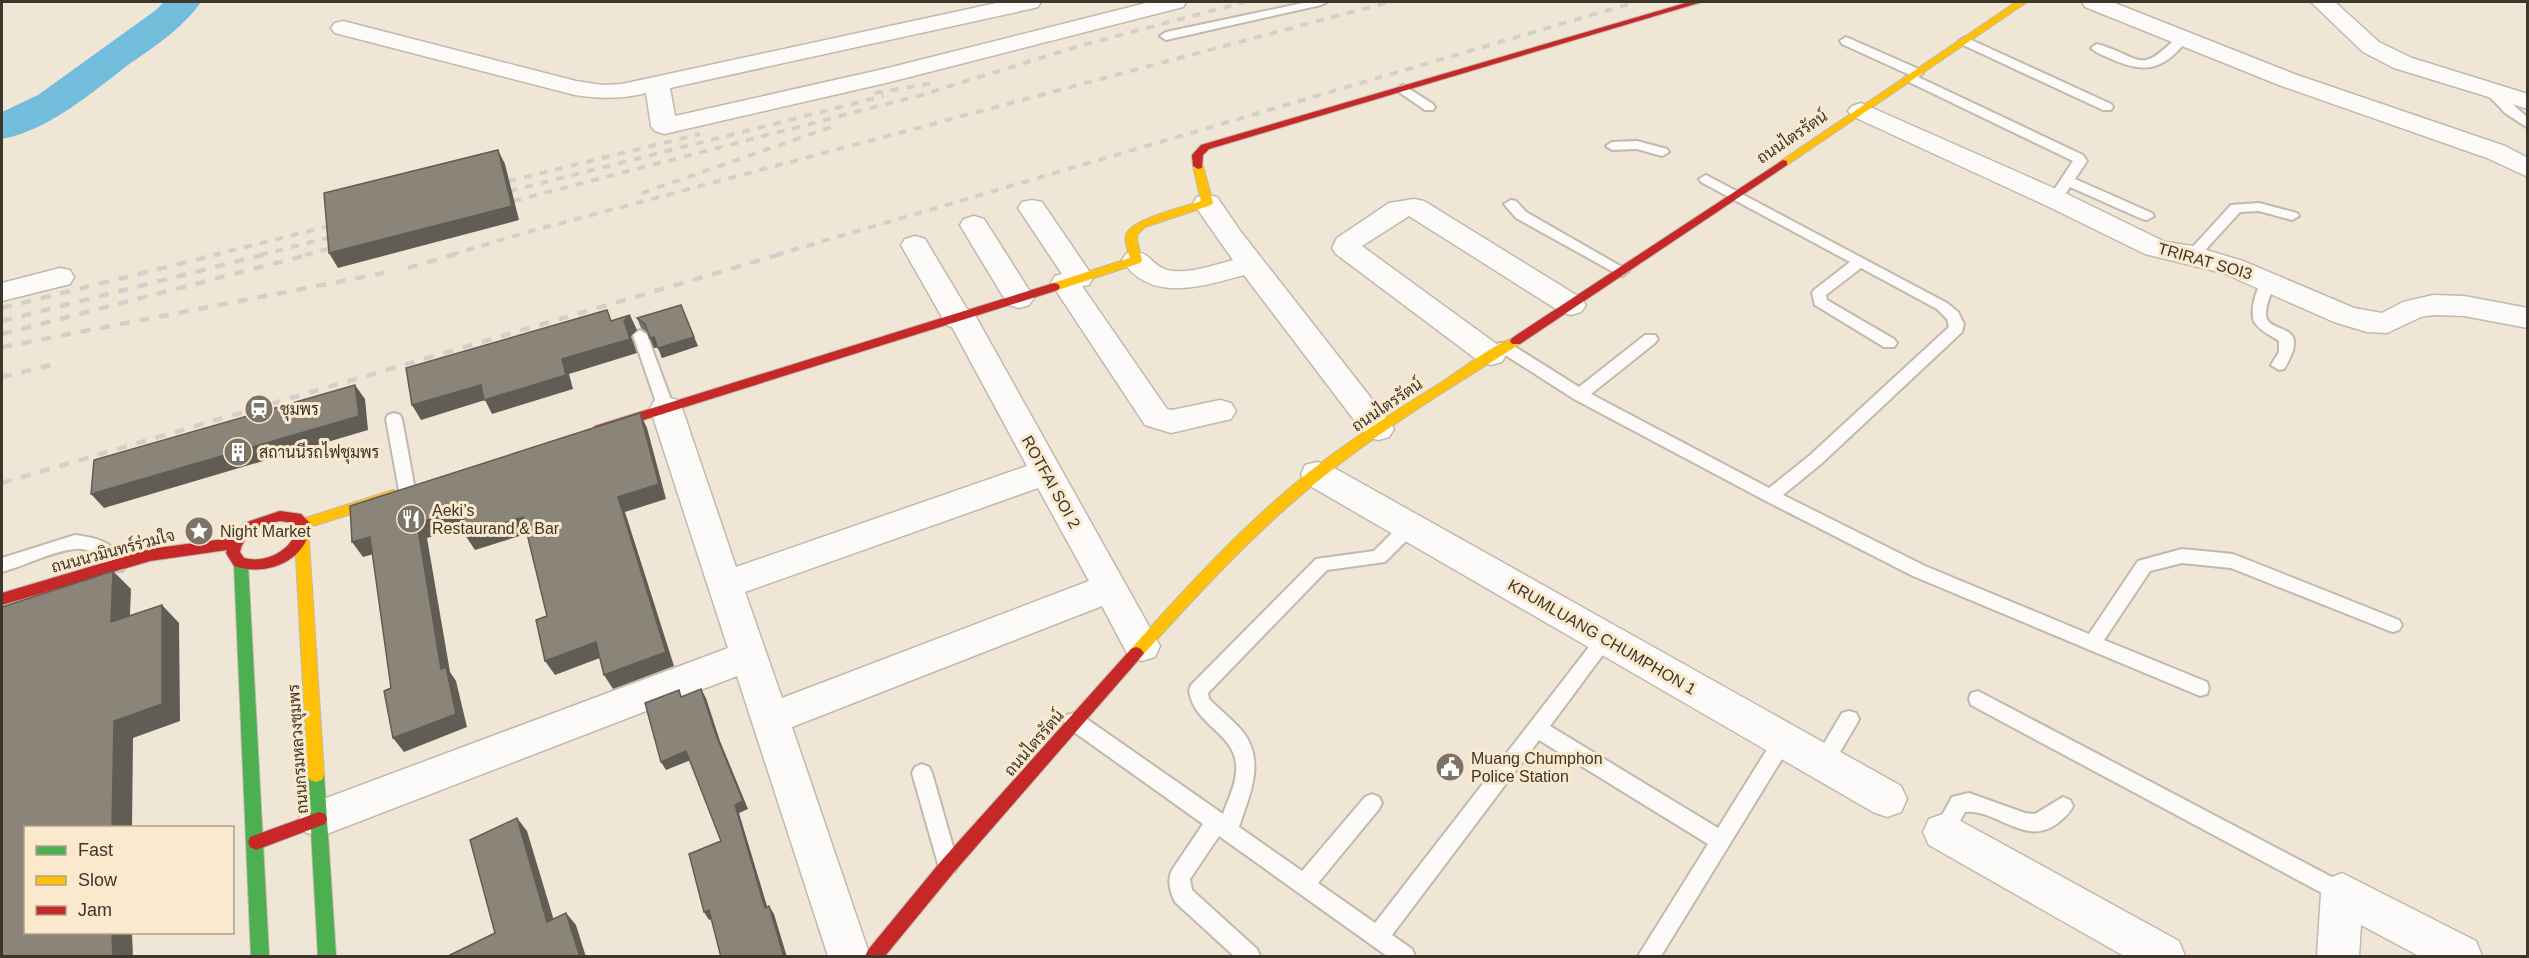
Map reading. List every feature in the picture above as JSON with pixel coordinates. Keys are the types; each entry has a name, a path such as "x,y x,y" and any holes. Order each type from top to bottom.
{"street":[{"path":"343,28 575,88 602,92 622,91 1029,2"},
{"path":"1079,2 1095,22"},
{"path":"657,83 664,126 890,75 1175,2"},
{"path":"1378,429 1207,203 1196,158 1199,151 1205,147 1697,2"},
{"name":"ถนนไตรรัตน์","path":"874,957 948,866 1142,646 1235,548 1317,474 1378,429 1571,305 2022,2"},
{"path":"2093,2 2289,80 2496,152 2528,169"},
{"path":"2322,2 2371,47 2403,63 2493,93 2528,102"},
{"path":"871,36 890,75"},
{"name":"TRIRAT SOI3","path":"1862,111 2061,190 2155,248 2193,255 2269,280 2344,315 2367,322 2387,323 2413,309 2433,304 2464,306 2528,318"},
{"path":"1207,203 1141,225 1132,232 1131,240 1136,260 1150,273 1179,280 1251,264"},
{"path":"1498,351 1346,249 1347,244 1399,209 1414,207 1571,305"},
{"path":"1032,208 1072,280 1156,417 1172,422 1220,411"},
{"path":"975,225 1019,298"},
{"name":"ROTFAI SOI 2","path":"915,245 959,318 1142,646"},
{"path":"587,433 959,318 1136,260"},
{"path":"2,292 60,277"},
{"path":"666,408 849,957"},
{"path":"725,585 1046,472"},
{"name":"KRUMLUANG CHUMPHON 1","path":"1317,474 1887,799"},
{"path":"302,540 286,556 262,566 241,564 232,554 235,543 246,530 268,518 290,516 299,519 304,524 412,488"},
{"name":"ถนนกรมหลวงชุมพร","path":"304,524 305,532 302,540 327,957"},
{"name":"ถนนนวมินทร์ร่วมใจ","path":"2,599 150,555 235,543"},
{"path":"241,564 260,957"},
{"path":"770,719 1110,588"},
{"path":"256,842 749,656"},
{"path":"1943,831 2164,957"},
{"path":"2338,957 2342,893 2461,957"}],"lane":[{"path":"1166,36 1322,2"},
{"path":"2097,48 2134,63 2148,64 2155,63 2184,38"},
{"path":"1965,40 2106,106"},
{"path":"1846,41 2078,158 2080,161 2061,190 2147,216"},
{"path":"1403,89 1429,107"},
{"path":"2493,93 2509,110 2528,124"},
{"path":"1612,146 1637,145 1662,152"},
{"path":"1706,179 1942,306 1957,321 1957,328 1815,460 1770,496"},
{"path":"1511,204 1521,215 1622,270"},
{"path":"2193,255 2236,208 2259,207 2292,216"},
{"path":"1860,262 1819,293 1820,302 1889,343"},
{"path":"2269,280 2258,318 2282,334 2289,342 2289,350 2279,365"},
{"path":"640,335 666,408"},
{"path":"1580,395 1650,339"},
{"path":"1498,351 1770,496 1919,571 2200,688"},
{"path":"394,419 412,488"},
{"path":"1249,957 1182,895 1179,877 1222,825 1246,774 1244,753 1237,739 1200,703 1198,691 1322,564 1379,557 1409,527"},
{"path":"2,564 75,542 98,545 117,565"},
{"path":"2093,642 2145,566 2182,556 2233,561 2393,624"},
{"path":"1377,937 1605,639"},
{"path":"1978,699 2342,893"},
{"path":"1823,763 1849,719"},
{"path":"1074,721 1404,957"},
{"path":"1537,728 1720,841"},
{"path":"1649,957 1783,741"},
{"path":"922,773 948,866"},
{"path":"1943,831 1959,803 1970,800 2029,823 2043,822 2063,806"},
{"path":"1304,884 1372,803"},
{"path":"234,875 256,867"}],"building":[{"path":"498,150 512,206 329,253 324,193"},
{"path":"681,305 694,337 658,348 654,337 650,338 645,324 637,318"},
{"path":"607,310 611,321 630,315 624,321 630,339 562,359 566,375 484,400 481,385 412,405 406,368"},
{"path":"355,385 359,416 91,494 94,460"},
{"path":"640,413 659,484 618,497 666,652 604,675 596,642 545,661 536,620 547,616 523,517 465,535 462,510 417,523 441,669 446,667 456,714 393,738 384,691 391,688 370,537 352,542 350,506"},
{"path":"113,571 111,622 162,605 162,704 114,721 112,826 24,826 24,934 112,934 113,957 2,957 2,607"},
{"path":"701,689 715,732 743,801 735,805 765,908 769,906 784,957 721,957 709,910 704,912 689,854 721,841 686,751 661,762 645,703 679,690 681,697"},
{"path":"517,818 547,922 566,913 580,957 446,957 495,933 470,840"}],"waterway":[{"path":"2,127 52,103 169,18 183,2"}],"railway":[{"path":"498,205 925,94 1079,46 1245,2"},
{"path":"543,228 1389,2"},
{"path":"776,255 1636,2"},
{"path":"875,93 933,83"},
{"path":"494,195 884,96"},
{"path":"642,193 834,126"},
{"path":"493,185 700,134"},
{"path":"213,255 342,223"},
{"path":"451,255 551,225"},
{"path":"260,255 343,234"},
{"path":"305,255 344,245"},
{"path":"2,308 219,254"},
{"path":"2,321 266,254"},
{"path":"2,334 311,254"},
{"path":"408,268 456,254"},
{"path":"2,483 781,254"},
{"path":"2,347 384,273"},
{"path":"2,377 55,364"}],"traffic: fast":[{"path":"241,564 260,956"},
{"path":"316,775 327,956"}],"traffic: slow":[{"path":"1783,163 2022,2"},
{"path":"1054,287 1136,260 1131,240 1132,233 1141,225 1207,203 1198,166"},
{"path":"1136,653 1223,559 1318,473 1390,421 1516,341"},
{"path":"304,524 393,495"},
{"path":"302,540 316,775"}],"traffic: jam":[{"path":"1198,166 1198,155 1205,147 1697,2"},
{"path":"1516,341 1783,163"},
{"path":"600,429 1054,287"},
{"path":"280,516 296,518 304,524 303,534 298,544 281,558 270,562 259,565 239,562 233,553 238,538 243,532 256,523 280,516"},
{"path":"2,599 150,555 235,543"},
{"path":"874,956 948,866 1136,653"},
{"path":"256,842 319,819"}],"place":[{"name":"ชุมพร","path":"259,409"},
{"name":"สถานนีรถไฟชุมพร","path":"238,452"},
{"name":"Aeki’s Restaurand & Bar","path":"411,519"},
{"name":"Night Market","path":"199,531"},
{"name":"Muang Chumphon Police Station","path":"1450,767"}]}
